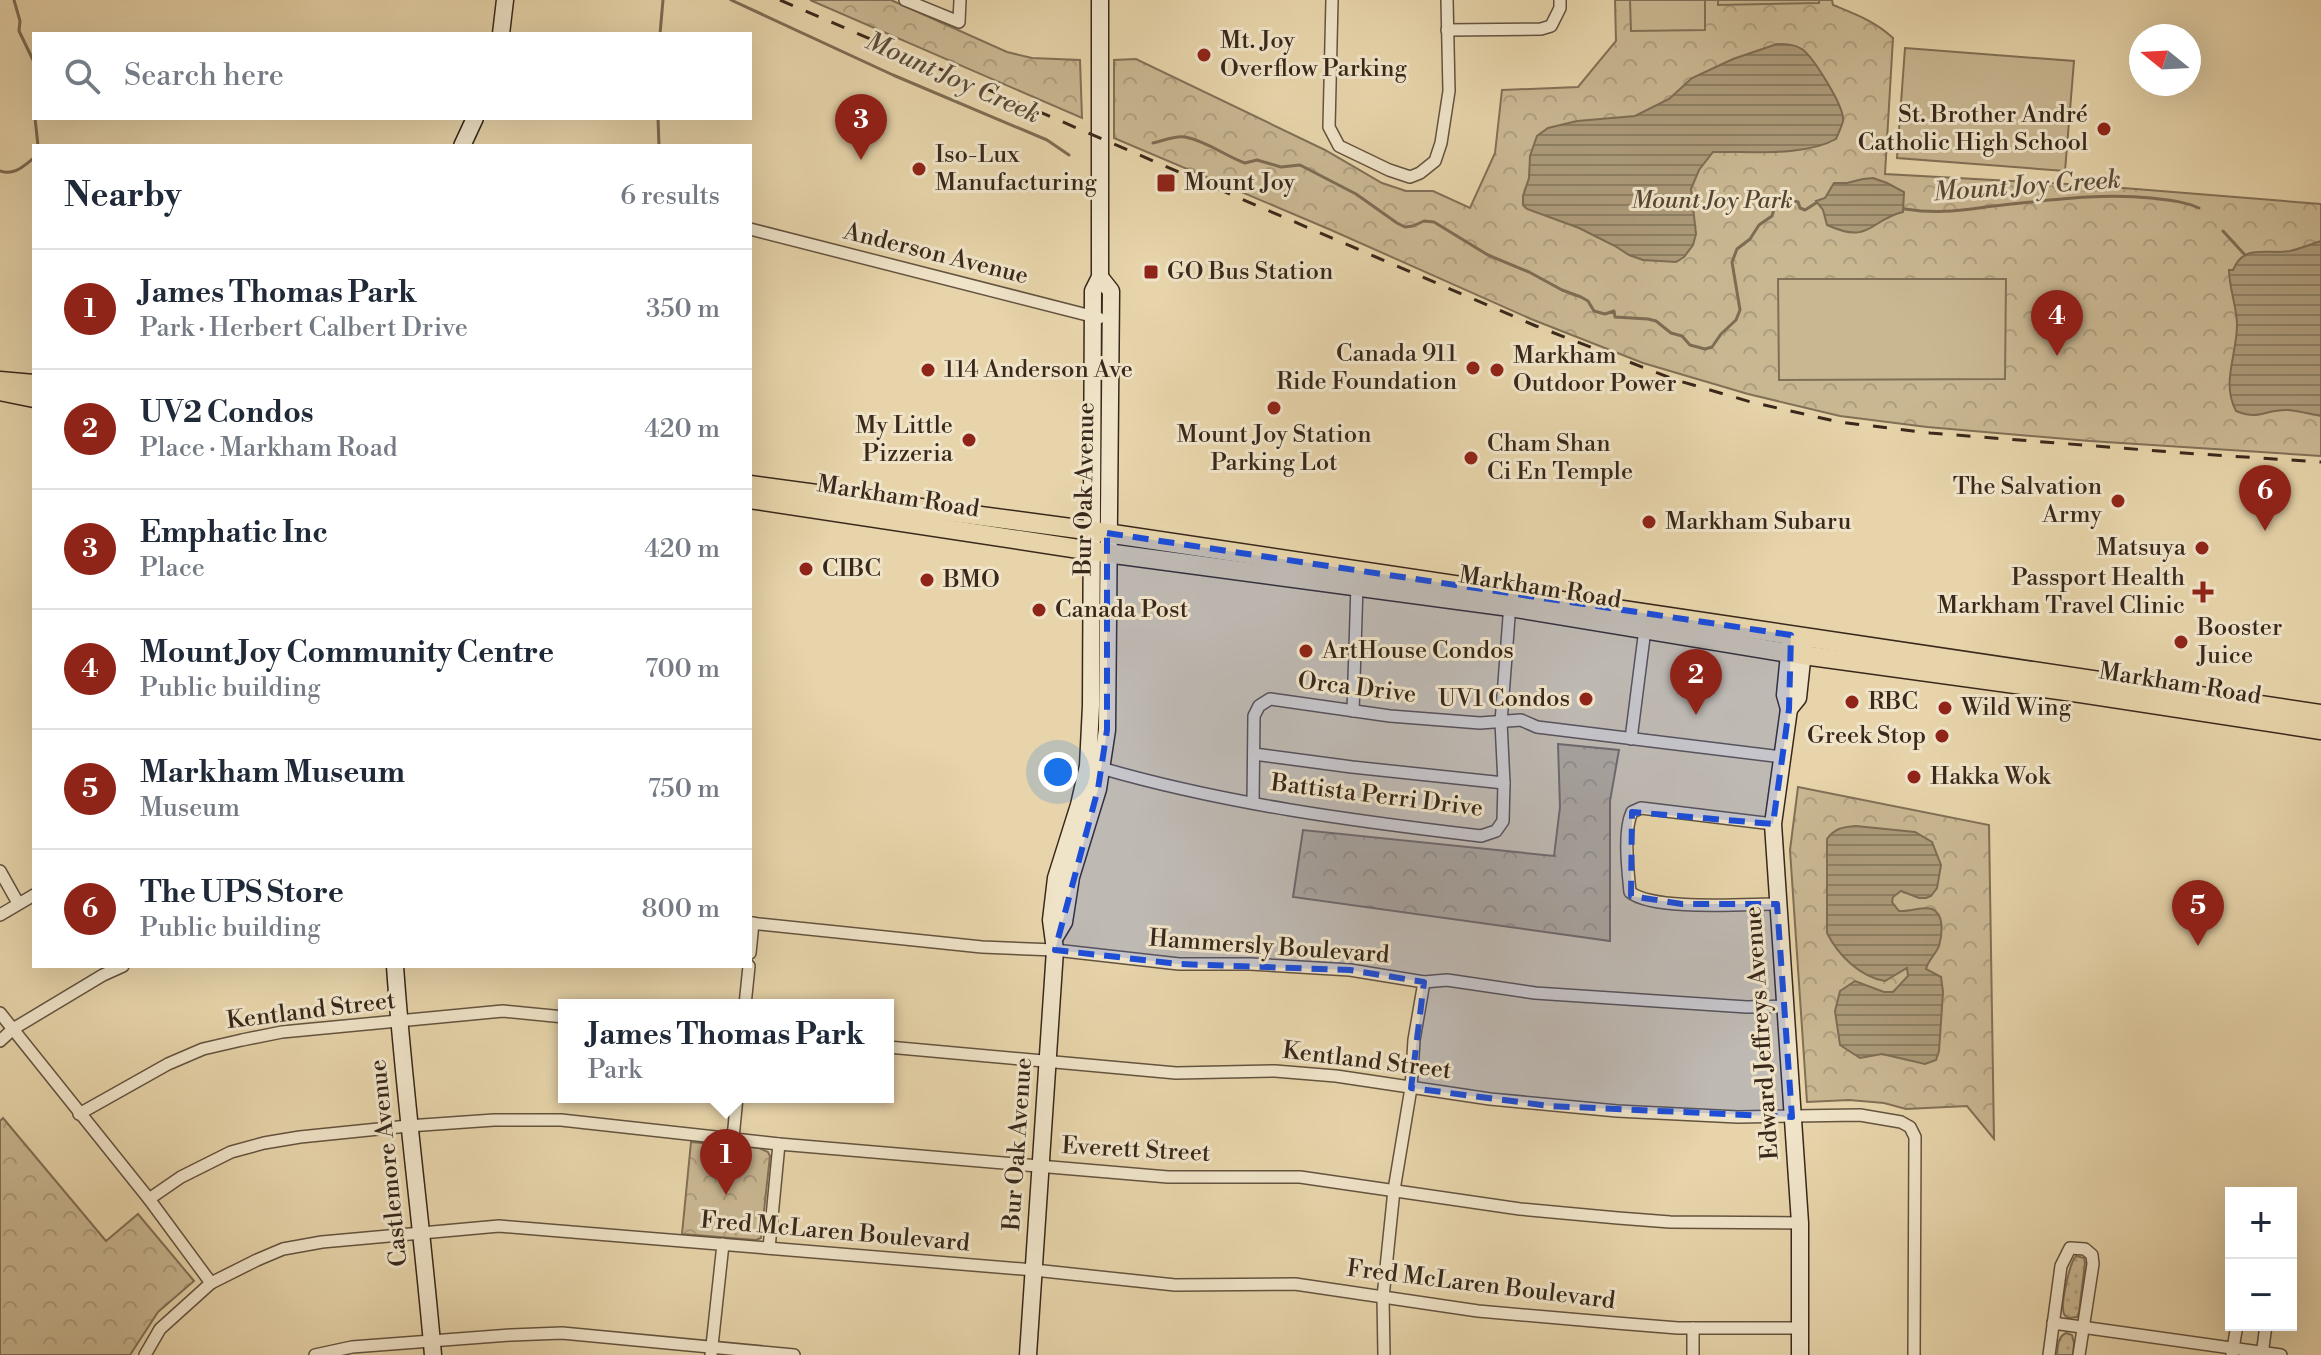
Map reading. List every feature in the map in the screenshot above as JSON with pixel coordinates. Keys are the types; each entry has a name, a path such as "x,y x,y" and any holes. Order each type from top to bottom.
{"main road":[{"path":"0,381 32,384"},
{"path":"0,391 32,398"},
{"name":"Markham Road","path":"752,485 1357,585 1511,600 1645,629 1797,645 2321,714"},
{"name":"Markham Road","path":"752,499 1100,542 1511,600 2321,730"}],"street":[{"path":"501,32 505,0"},
{"path":"905,0 959,22 960,0"},
{"name":"Bur Oak Avenue","path":"1055,943 1064,922 1071,877 1098,789 1107,730 1093,317 1093,291 1100,277 1100,0"},
{"path":"1332,0 1329,127 1339,146 1410,177 1435,161 1441,143 1449,91 1447,0"},
{"path":"1447,30 1541,29 1551,26 1560,8 1560,0"},
{"path":"463,144 474,120"},
{"name":"Anderson Avenue","path":"752,230 1111,322"},
{"name":"Bur Oak Avenue","path":"1028,1355 1055,943 1051,920 1056,878 1088,766 1111,322 1111,291 1100,277"},
{"path":"1353,711 1357,585"},
{"name":"Battista Perri Drive","path":"1101,768 1253,803 1341,819 1481,836 1496,831 1503,821 1501,722 1511,600"},
{"path":"1631,739 1645,629"},
{"name":"Edward Jeffreys Avenue","path":"1797,645 1785,695 1789,709 1773,824 1800,1223 1800,1355"},
{"name":"Orca Drive","path":"1254,754 1254,716 1259,706 1270,699 1390,716 1480,723 1521,720 1537,727 1782,757"},
{"path":"1254,754 1504,783"},
{"name":"Battista Perri Drive","path":"1253,803 1254,754"},
{"path":"1773,824 1641,808 1632,812 1627,821 1629,878 1630,892 1647,901 1777,904"},
{"path":"0,871 18,903"},
{"path":"0,915 32,896"},
{"name":"Hammersly Boulevard","path":"752,923 982,947 1055,943 1179,964 1250,964 1350,970 1424,982 1447,980 1535,993 1747,1007 1785,1006"},
{"path":"0,1041 13,1029 119,968"},
{"name":"Castlemore Avenue","path":"395,968 408,1126 422,1233 432,1348"},
{"path":"746,999 749,968"},
{"path":"1384,1355 1383,1297 1394,1190 1424,982"},
{"name":"Kentland Street","path":"79,1114 168,1064 203,1049 282,1032 503,1011 558,1016"},
{"path":"0,1013 149,1199 211,1283"},
{"name":"Kentland Street","path":"894,1048 1176,1073 1275,1071 1336,1076 1550,1106 1738,1117 1860,1115 1901,1122 1913,1131 1915,1137 1914,1355"},
{"path":"733,1138 736,1103"},
{"name":"Everett Street","path":"149,1199 181,1177 231,1152 300,1137 494,1120 561,1120 779,1144 1168,1177 1300,1177 1520,1209 1657,1221 1800,1223"},
{"path":"769,1248 779,1144"},
{"name":"Fred McLaren Boulevard","path":"145,1355 160,1329 211,1283 283,1249 322,1242 499,1226 1034,1270 1175,1285 1295,1284 1478,1311 1616,1323 1693,1328 1800,1328"},
{"path":"712,1351 723,1244"},
{"path":"2049,1355 2061,1266 2070,1248 2085,1249 2092,1255 2093,1264 2079,1355"},
{"path":"2053,1323 2232,1352 2281,1355"},
{"path":"1693,1328 1693,1355"},
{"path":"2232,1352 2236,1331"},
{"path":"2262,1354 2265,1331"},
{"path":"315,1355 352,1347 432,1348 562,1333 712,1351 794,1355"}],"highlighted area":[{"path":"1107,533 1791,635 1789,709 1773,824 1632,812 1631,896 1682,904 1777,904 1792,1117 1550,1106 1411,1088 1424,982 1350,970 1179,964 1055,950 1098,789 1107,730"}],"green space":[{"path":"810,0 891,0 1007,52 1032,58 1080,60 1082,118"},
{"name":"Mount Joy Park","path":"1615,0 1832,0 1833,5 1879,27 1893,38 1885,174 2086,185 2321,204 2321,456 1927,427 1840,416 1748,394 1643,363 1531,319 1114,138 1114,60 1136,59 1325,150 1382,183 1406,191 1433,191 1470,208 1495,153 1502,90 1578,87 1616,41"},
{"path":"1630,0 1705,0 1705,30 1631,31"},
{"path":"1718,0 1819,0 1819,3 1718,5"},
{"path":"1905,48 2074,61 2065,171 1897,158"},
{"path":"1778,279 2006,279 2005,379 1779,380"},
{"path":"1558,744 1619,750 1610,801 1610,941 1293,897 1303,830 1554,856 1560,807"},
{"path":"1798,787 1989,825 1994,1139 1967,1106 1906,1109 1884,1103 1849,1100 1807,1102 1790,850"},
{"path":"3,1118 106,1241 138,1214 194,1281 158,1312 130,1355 0,1355 0,1121"},
{"path":"691,1142 759,1148 768,1152 761,1238 682,1234"},
{"path":"2076,1256 2084,1258 2085,1263 2079,1312 2077,1317 2068,1318 2063,1309 2064,1293"},
{"path":"2066,1333 2072,1335 2073,1355 2057,1355 2059,1340"}],"shaded area":[{"path":"1777,44 1802,49 1827,83 1842,114 1836,139 1793,151 1713,152 1699,170 1691,189 1696,234 1693,245 1684,257 1676,262 1643,260 1579,228 1523,205 1530,156 1537,136 1548,128 1577,121 1635,116 1669,99 1692,78 1733,59"},
{"path":"1873,178 1904,192 1903,212 1861,232 1842,231 1827,225 1823,210 1816,201 1825,198 1834,183"},
{"path":"2321,241 2321,416 2288,410 2257,415 2236,411 2230,379 2237,325 2229,270 2233,270 2243,256 2250,253 2290,251"},
{"path":"1856,826 1915,832 1932,842 1941,865 1937,888 1931,896 1919,898 1901,891 1892,902 1899,911 1932,909 1941,920 1939,946 1926,969 1941,977 1943,992 1939,1051 1936,1060 1925,1064 1882,1054 1860,1058 1840,1045 1835,1011 1840,991 1855,981 1884,992 1893,992 1908,976 1907,968 1885,981 1867,975 1844,957 1827,933 1827,839 1833,832"}],"waterway":[{"path":"14,0 20,21 19,31 32,58"},
{"name":"Mount Joy Creek","path":"660,32 663,0"},
{"name":"Mount Joy Creek","path":"731,0 893,75 1047,140 1069,155"},
{"name":"Mount Joy Creek","path":"35,120 38,144"},
{"name":"Mount Joy Creek","path":"658,120 659,144"},
{"name":"Mount Joy Creek","path":"1153,143 1185,137 1245,163 1257,160 1281,167 1300,165 1356,194 1405,227 1424,221 1434,222 1488,255 1581,297 1588,301 1594,311 1605,314 1614,311 1615,317 1656,321 1671,333 1682,336 1690,345 1705,349 1712,347 1736,320 1740,310 1732,262 1737,249 1772,216 1775,206 1796,201 1805,210 1816,203"},
{"name":"Mount Joy Creek","path":"0,171 14,171 32,160"},
{"name":"Mount Joy Creek","path":"1905,209 1954,211 2114,196 2169,200 2199,208"},
{"name":"Mount Joy Creek","path":"2223,231 2245,255"}],"railway":[{"path":"780,0 1536,326 1676,380 1751,402 1839,422 1930,433 2321,462"}],"place":[{"name":"Mt. Joy Overflow Parking","path":"1204,55"},
{"name":"St. Brother André Catholic High School","path":"2104,129"},
{"name":"Emphatic Inc","path":"861,160"},
{"name":"Iso-Lux Manufacturing","path":"919,169"},
{"name":"Mount Joy","path":"1166,183"},
{"name":"GO Bus Station","path":"1151,272"},
{"name":"Mount Joy Community Centre","path":"2057,356"},
{"name":"Canada 911 Ride Foundation","path":"1473,368"},
{"name":"114 Anderson Ave","path":"928,370"},
{"name":"Markham Outdoor Power","path":"1497,370"},
{"name":"Mount Joy Station Parking Lot","path":"1274,408"},
{"name":"My Little Pizzeria","path":"969,440"},
{"name":"Cham Shan Ci En Temple","path":"1471,458"},
{"name":"The Salvation Army","path":"2118,501"},
{"name":"Markham Subaru","path":"1649,522"},
{"name":"The UPS Store","path":"2265,531"},
{"name":"Matsuya","path":"2202,548"},
{"name":"CIBC","path":"806,569"},
{"name":"BMO","path":"927,580"},
{"name":"Passport Health Markham Travel Clinic","path":"2203,592"},
{"name":"Canada Post","path":"1039,610"},
{"name":"Booster Juice","path":"2181,642"},
{"name":"ArtHouse Condos","path":"1306,651"},
{"name":"UV1 Condos","path":"1586,699"},
{"name":"RBC","path":"1852,702"},
{"name":"Wild Wing","path":"1945,708"},
{"name":"UV2 Condos","path":"1696,715"},
{"name":"Greek Stop","path":"1942,736"},
{"name":"Hakka Wok","path":"1914,777"},
{"name":"Markham Museum","path":"2198,946"},
{"name":"James Thomas Park","path":"726,1195"}]}
